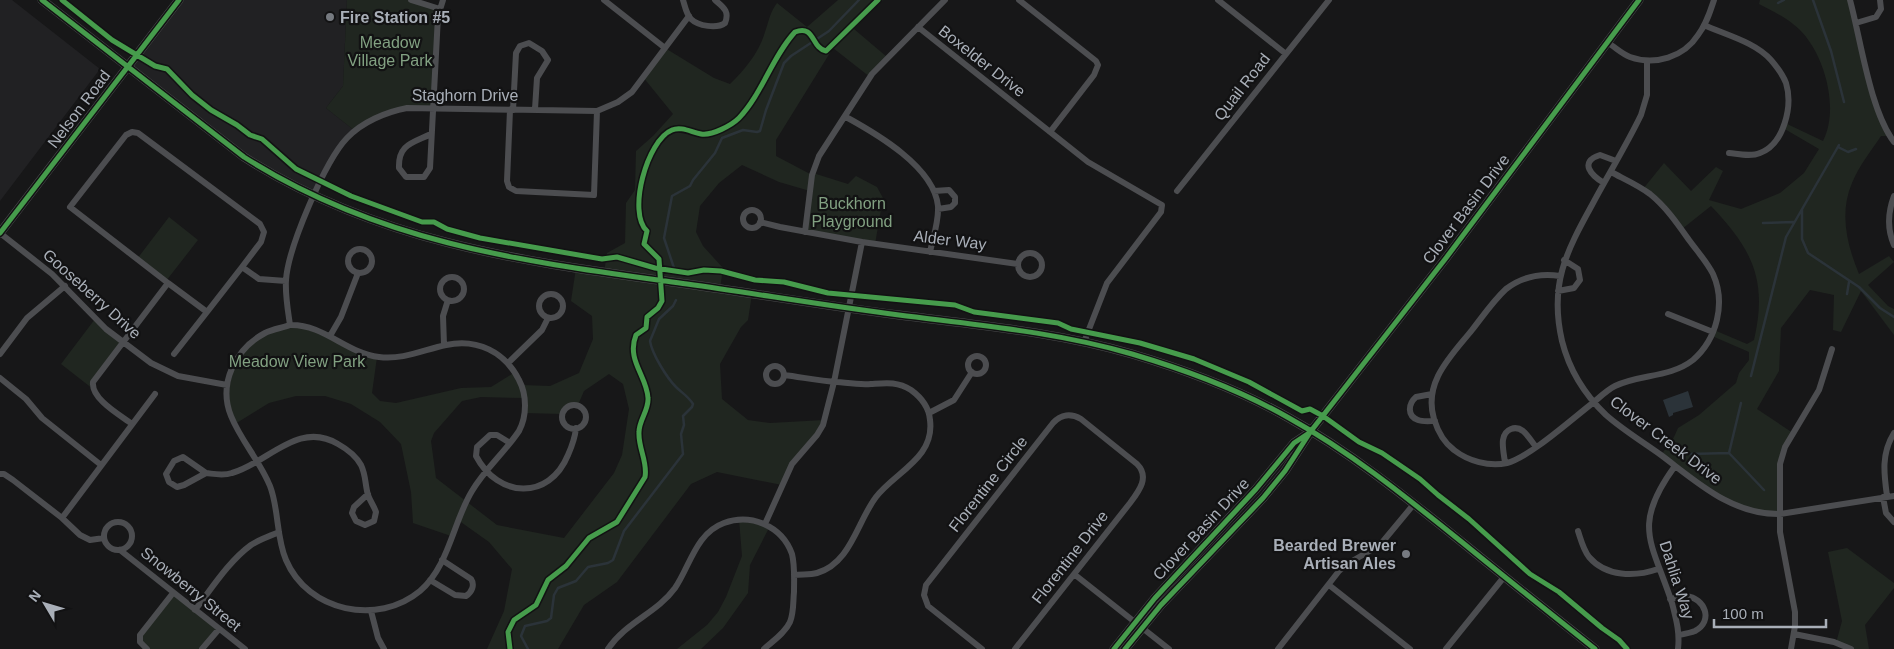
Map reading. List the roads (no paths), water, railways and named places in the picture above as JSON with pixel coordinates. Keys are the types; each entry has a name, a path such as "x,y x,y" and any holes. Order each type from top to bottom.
{"main road":[{"path":"42,0 244,157 267,172 352,213 390,226 461,247 522,260 1084,342 1130,353 1217,383 1256,401 1312,431 1352,458 1414,504 1595,649"},
{"name":"Nelson Road","path":"0,233 179,0"},
{"name":"Clover Basin Drive","path":"1114,649 1263,498 1639,0"},
{"name":"Clover Basin Drive","path":"1124,649 1138,624"}],"street":[{"path":"411,0 440,9"},
{"path":"431,134 405,147 401,152 399,168 405,176 419,178 427,174 430,167 440,9 443,0"},
{"path":"604,0 665,48"},
{"path":"683,0 689,16 695,22 717,26 722,25 727,18 726,10 715,0"},
{"path":"918,28 945,0"},
{"path":"1019,0 1098,65 1094,75 1050,132"},
{"path":"1218,0 1286,54"},
{"name":"Quail Road","path":"1177,191 1329,0"},
{"path":"1608,43 1628,56 1647,61 1667,58 1685,49 1697,37 1714,0"},
{"path":"1850,0 1880,117 1894,142"},
{"path":"1856,23 1876,17 1881,9 1880,0"},
{"name":"Staghorn Drive","path":"290,326 286,281 292,247 334,155 342,143 355,131 372,120 396,110 407,108 598,111 618,102 632,92 689,16"},
{"path":"1704,25 1762,52 1776,66 1787,88 1788,104 1786,118 1774,143 1758,154 1730,153"},
{"name":"Boxelder Drive","path":"805,232 814,166 872,74 918,28 1094,165 1162,204 1162,209 1107,283 1084,342"},
{"path":"535,109 537,78 548,60 542,51 529,43 521,45 516,52 507,181 509,187 516,191 594,195 598,111"},
{"name":"Clover Creek Drive","path":"1647,61 1647,95 1644,108 1573,239 1564,260 1560,276 1558,291 1559,322 1566,353 1576,376 1594,402 1615,422 1729,503 1755,512 1780,514 1888,496"},
{"path":"846,117 869,130 919,168 927,178 934,191 938,209 930,252"},
{"path":"174,354 207,312 242,266 263,240 264,232 261,225 138,132 131,132 122,138 70,207 207,312"},
{"path":"1604,183 1595,178 1589,171 1588,167 1591,161 1596,156 1616,161"},
{"path":"1560,276 1544,274 1530,277 1516,282 1504,291 1440,370 1432,394 1432,409 1442,438 1457,453 1479,462 1493,464 1517,459 1536,448 1617,385 1661,374 1683,366 1697,355 1713,332 1718,315 1718,293 1716,283 1708,266 1676,221 1662,205 1643,189 1611,172"},
{"path":"934,191 950,190 955,197 955,203 951,207 938,209"},
{"path":"1894,196 1889,221 1894,245"},
{"name":"Alder Way","path":"760,222 780,228 862,242 1018,264"},
{"name":"Gooseberry Drive","path":"0,233 52,274 98,322 151,363 168,373 227,385"},
{"path":"765,524 792,464 821,428 834,382 862,242"},
{"path":"1558,291 1575,288 1580,280 1578,269 1564,260"},
{"path":"242,266 259,279 286,281"},
{"path":"330,336 341,317 358,273"},
{"path":"132,424 98,398 93,389 94,380 168,282"},
{"path":"0,354 24,322 65,286"},
{"path":"444,345 443,316 448,300"},
{"path":"1668,314 1713,332"},
{"path":"508,363 542,330 548,318"},
{"path":"290,326 307,326 330,336 355,350 377,357 401,357 444,345 463,343 478,345 495,352 508,363 520,382 525,405 521,427 487,470 469,497 442,560 430,580 420,591 403,602 386,609 370,611 339,606 310,590 290,567 283,550 271,490 230,415 227,385 234,362 249,344 266,332 290,326"},
{"path":"1791,649 1795,612 1781,536 1781,457 1819,390 1832,349"},
{"path":"929,414 954,400 972,372"},
{"path":"784,375 834,382 869,384 889,382 902,385 921,398 929,414 931,434 924,450 877,496 839,560 822,571 794,575"},
{"path":"0,378 26,399 42,418 101,465"},
{"path":"62,518 155,394"},
{"path":"1432,394 1416,397 1411,403 1410,411 1412,416 1419,420 1435,421"},
{"name":"Florentine Circle","path":"982,649 928,606 924,596 925,588 1053,423 1058,418 1067,415 1079,418 1137,464 1142,469 1143,479"},
{"path":"510,443 493,434 486,436 479,443 475,454 487,470 507,486 528,489 544,484 556,476 563,467 575,440 576,428"},
{"path":"1505,463 1503,438 1509,430 1520,429 1536,448"},
{"path":"1894,433 1884,458 1884,475 1888,496 1886,515 1894,522"},
{"path":"206,473 188,459 182,457 173,462 166,474 170,483 178,487 206,473 227,474 257,462 294,440 306,437 324,438 340,445 358,461 366,477 368,494 376,515 372,522 365,525 356,521 352,513 354,507 368,494"},
{"name":"Dahlia Way","path":"1676,466 1659,489 1651,512 1649,537 1677,622 1679,635 1678,649"},
{"path":"0,474 13,480 62,518 76,532 86,538 104,538"},
{"name":"Florentine Drive","path":"1015,649 1136,495 1142,486 1143,479"},
{"path":"1278,649 1346,565 1380,545 1414,504"},
{"path":"608,649 623,630 663,601 671,592 702,539 711,529 725,522 739,519 765,524 778,533 788,545 792,555 794,575 791,621 784,631 764,649"},
{"path":"119,522 127,525 131,531 131,540 128,546 120,550 110,548 104,538 105,529 112,523 119,522"},
{"path":"1578,531 1587,554 1606,570 1642,574 1658,569"},
{"path":"195,610 246,549 256,541 279,532"},
{"name":"Snowberry Street","path":"120,550 244,649"},
{"path":"430,580 457,596 466,596 471,590 473,583 471,578 442,560"},
{"path":"1074,574 1169,649"},
{"path":"1446,649 1504,577"},
{"path":"1329,585 1410,649"},
{"path":"147,649 141,643 140,635 173,593"},
{"path":"1670,599 1683,596 1691,597 1700,603 1705,610 1706,617 1702,626 1694,631 1679,635"},
{"path":"370,611 378,638 384,649"},
{"path":"202,649 219,629"},
{"path":"1794,634 1834,642 1851,649"}],"waterway":[{"path":"674,268 664,238 672,196 690,186 715,153 722,138 743,130 760,131 784,63 791,56 829,31 859,0"},
{"path":"1778,3 1784,0"},
{"path":"1813,0 1831,51 1844,102"},
{"path":"1751,376 1786,237 1839,145"},
{"path":"1838,147 1848,152 1856,149"},
{"path":"1802,210 1802,239 1808,253 1859,287 1880,308 1894,317"},
{"path":"1763,223 1794,222"},
{"path":"1847,294 1849,282"},
{"path":"528,649 521,636 525,626 547,621 551,618 554,595 558,588 576,581 588,567 608,563 613,560 624,531 683,454 681,434 684,425 683,416 693,404 664,372 650,341 659,319 673,306 676,300"},
{"path":"1729,453 1741,403"},
{"path":"1689,454 1729,453 1764,490"}],"place":[{"name":"Fire Station #5","path":"330,17"},
{"name":"Bearded Brewer Artisan Ales","path":"1406,554"}],"park label":[{"name":"Meadow Village Park","path":"390,51"},
{"name":"Buckhorn Playground","path":"852,212"},
{"name":"Meadow View Park","path":"297,361"}]}
